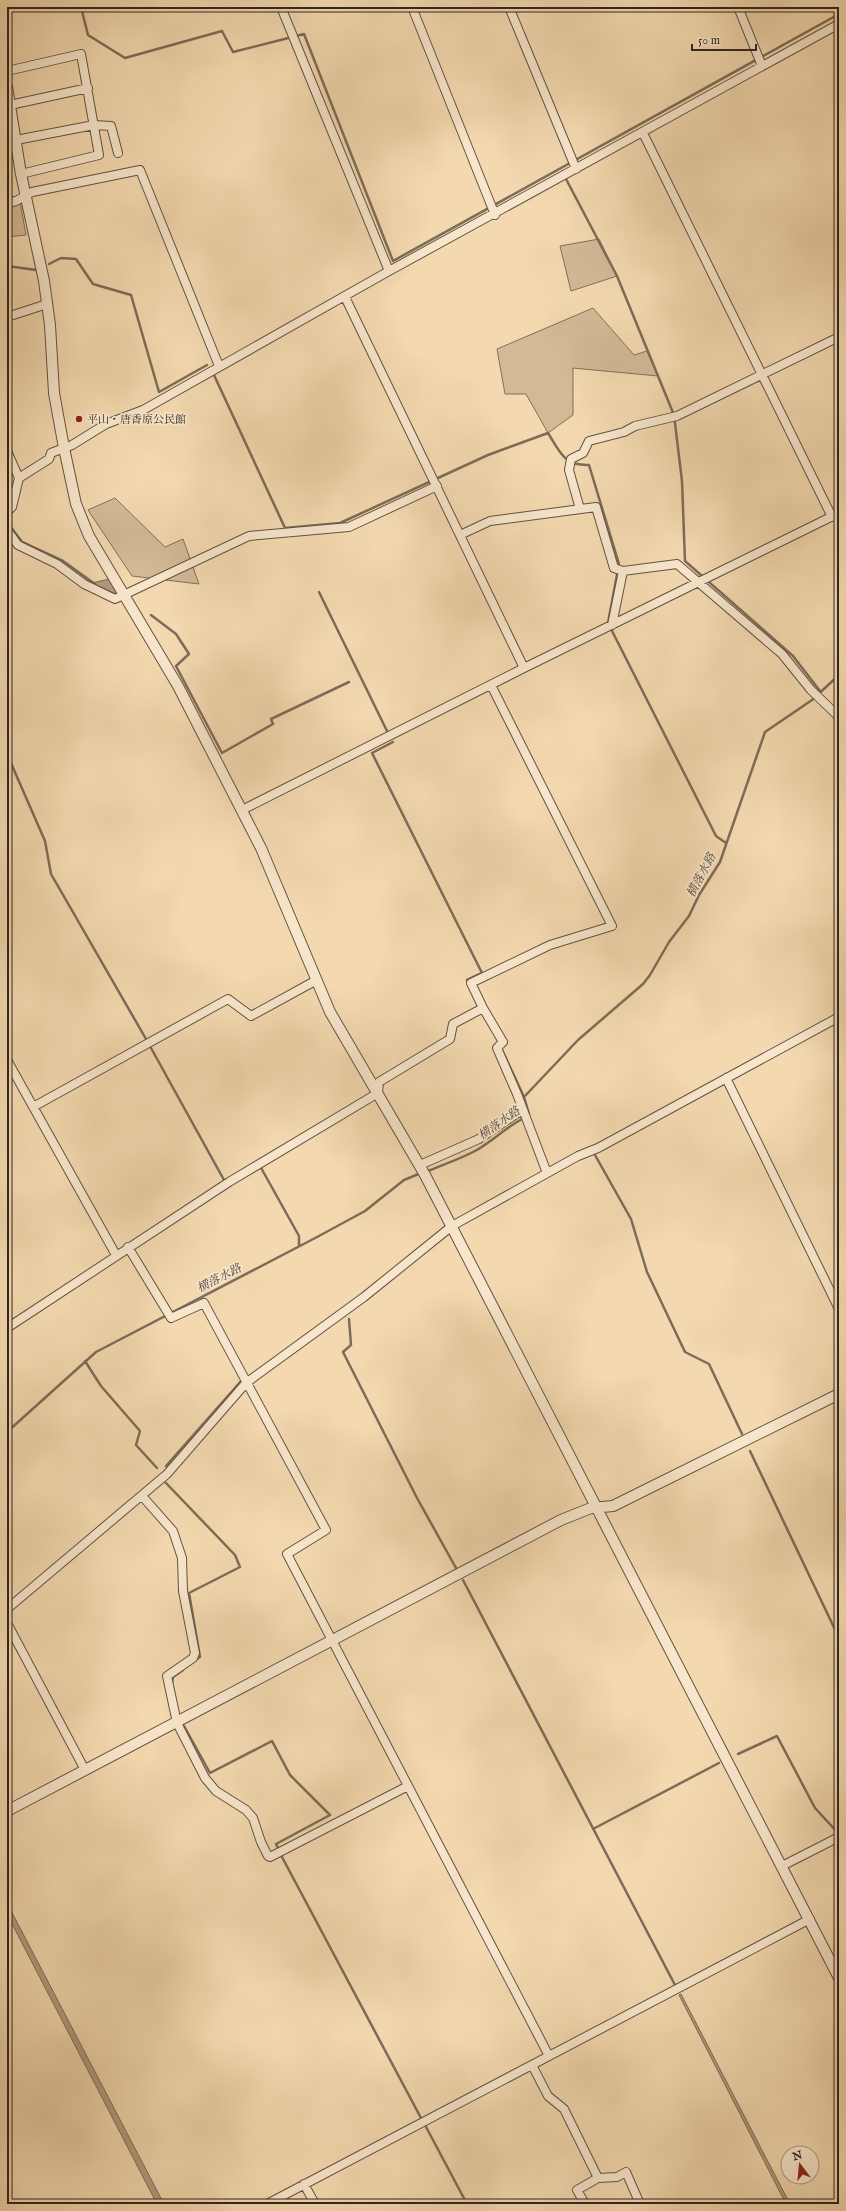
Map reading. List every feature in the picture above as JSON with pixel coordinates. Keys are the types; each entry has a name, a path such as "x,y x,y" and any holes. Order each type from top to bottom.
{"street":[{"path":"281,7 389,271"},
{"path":"412,7 495,215"},
{"path":"509,7 576,168"},
{"path":"738,7 762,66"},
{"path":"19,478 48,459 51,453 64,448 106,424 142,410 389,271 495,215 576,168 643,133 839,24"},
{"path":"7,71 81,54 94,125 98,155 21,174"},
{"path":"7,87 21,174 47,304 54,393 64,448 76,504 89,536 125,594 178,686 261,848 315,981 330,1012 423,1170 839,1976"},
{"path":"10,105 88,88"},
{"path":"16,140 94,125 112,126 118,153"},
{"path":"242,810 524,668 699,584 835,515 643,133"},
{"path":"7,203 26,196 32,192 140,170 219,366"},
{"path":"345,297 524,668"},
{"path":"7,316 47,304"},
{"path":"580,509 569,470 571,459 583,453 589,441 624,432 635,426 674,417 839,337"},
{"path":"7,451 19,478 12,507 7,512"},
{"path":"7,530 18,546 58,564 84,584 115,599 249,536 349,527 437,486"},
{"path":"460,535 490,521 596,507 614,568 623,571 677,564 782,654 810,690 839,717"},
{"path":"612,626 623,571"},
{"path":"491,685 612,926 550,945 471,983 483,1008 503,1042 497,1048 517,1094 524,1116 547,1173"},
{"path":"33,1107 228,999 251,1016 315,981"},
{"path":"378,1093 379,1082 450,1039 453,1024 483,1008"},
{"path":"7,1609 142,1496 166,1474 246,1383 364,1297 452,1226 578,1156 598,1148 839,1017"},
{"path":"7,1060 116,1255"},
{"path":"726,1078 839,1309"},
{"path":"7,1328 229,1182 378,1093"},
{"path":"423,1170 524,1116"},
{"path":"128,1247 171,1318 204,1303 326,1530 287,1554 549,2056"},
{"path":"7,1811 561,1520 583,1511 613,1506 839,1394"},
{"path":"142,1496 173,1531 182,1558 183,1591 195,1653 193,1658 167,1676 177,1723 205,1778 216,1791 246,1810 253,1818 260,1842 268,1856 270,1857 408,1786"},
{"path":"7,1623 84,1770"},
{"path":"782,1866 839,1837"},
{"path":"267,2204 810,1919"},
{"path":"532,2065 548,2096 564,2109 598,2178"},
{"path":"585,2204 577,2190 598,2178 617,2177 626,2172 640,2204"},
{"path":"304,2184 315,2204"},
{"path":"7,2200 9,2204"}],"shaded area":[{"path":"19,196 26,235 7,237 7,198"},
{"path":"599,239 617,276 571,291 560,246"},
{"path":"593,308 634,355 647,351 658,376 573,368 573,415 548,433 526,394 505,394 497,349"},
{"path":"115,498 165,547 183,539 199,584 132,576 88,510"},
{"path":"109,579 118,595 92,583"},
{"path":"7,1903 164,2204 157,2204 7,1914"},
{"path":"681,1994 790,2204 786,2204 679,1995"}],"waterway":[{"path":"81,7 88,35 125,58 222,31 233,52 304,34 393,261 839,14"},
{"path":"566,179 617,276 674,415 682,481 685,561 793,656 820,691"},
{"path":"49,264 61,258 76,259 93,284 131,295 159,392 207,365"},
{"path":"7,266 36,270"},
{"path":"214,375 285,528 340,523 488,455 548,433 560,452 568,460 581,465 589,465 619,564 608,623 716,836 726,843"},
{"path":"7,522 22,542 63,561 95,584"},
{"path":"319,592 387,731"},
{"path":"151,615 176,634 189,654 176,666 222,753 273,724 271,719 349,682"},
{"name":"横落水路","path":"529,1114 524,1097 578,1040 643,984 650,975 669,942 689,916 699,895 720,862 765,732 812,700 839,675"},
{"path":"393,742 372,753 482,973 467,980 468,984"},
{"path":"7,754 45,841 51,874 146,1039"},
{"path":"496,1037 524,1097"},
{"path":"151,1048 224,1180"},
{"name":"横落水路","path":"426,1172 475,1151 524,1118"},
{"path":"595,1155 631,1219 647,1272 685,1352 709,1364 742,1434"},
{"path":"259,1167 260,1166 299,1236 299,1246"},
{"name":"横落水路","path":"7,1432 96,1352 365,1211 404,1180 421,1173"},
{"path":"349,1319 351,1345 343,1352 417,1498 456,1568"},
{"path":"85,1361 101,1386 140,1431 136,1445 157,1468"},
{"path":"166,1466 242,1380"},
{"path":"750,1451 839,1638"},
{"path":"166,1483 235,1555 240,1567 189,1593 200,1657 195,1660"},
{"path":"463,1580 675,1985"},
{"path":"172,1683 173,1677 183,1670"},
{"path":"184,1726 210,1773 272,1741 290,1775 330,1815 276,1844 278,1848"},
{"path":"738,1754 777,1736 815,1808 839,1834"},
{"path":"593,1829 719,1763"},
{"path":"282,1857 421,2118"},
{"path":"425,2125 467,2204"}],"place":[{"name":"平山・唐香原公民館","path":"79,419"}]}
